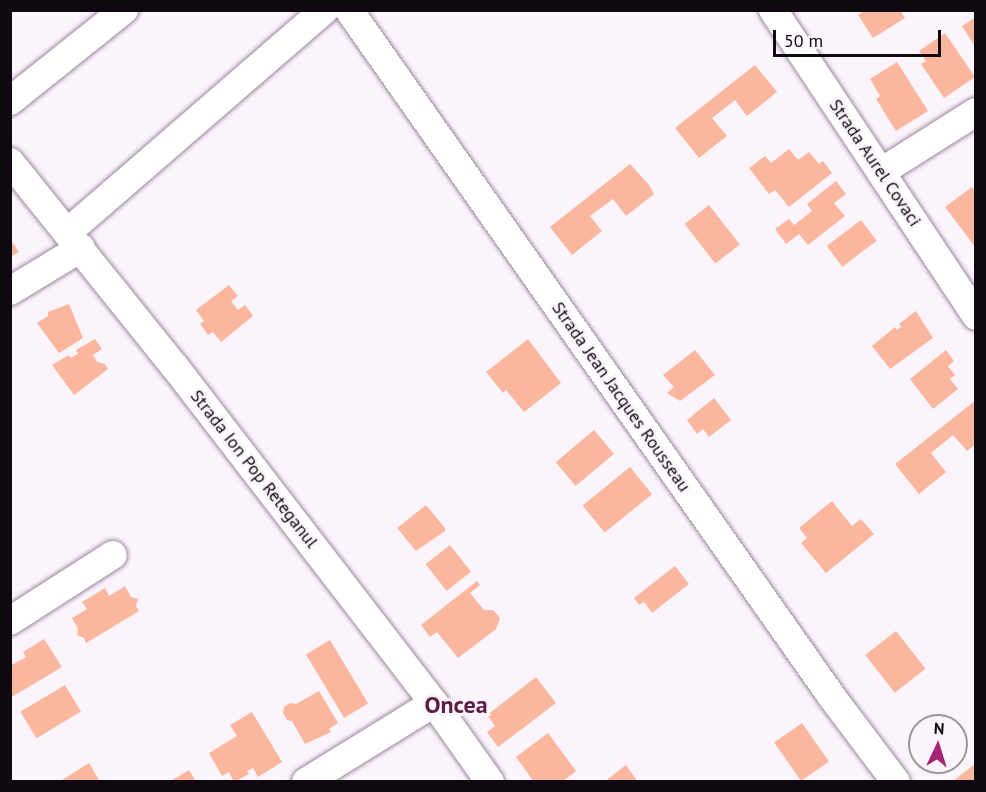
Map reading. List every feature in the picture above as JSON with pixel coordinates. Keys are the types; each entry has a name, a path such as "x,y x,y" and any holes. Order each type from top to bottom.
{"street":[{"path":"10,101 124,10"},
{"name":"Strada Jean Jacques Rousseau","path":"349,10 832,697 896,782"},
{"name":"Strada Aurel Covaci","path":"773,10 975,316"},
{"path":"10,291 74,240 317,12"},
{"path":"881,172 975,112"},
{"name":"Strada Ion Pop Reteganul","path":"10,162 74,240 434,703 490,782"},
{"path":"10,621 113,555"},
{"path":"306,782 434,703"}],"building":[{"path":"865,10 900,10 905,18 873,38 858,15"},
{"path":"976,17 976,48 962,26"},
{"path":"945,33 975,77 944,98 921,64 926,61 919,51"},
{"path":"897,62 928,111 896,131 876,99 880,96 870,79"},
{"path":"755,65 777,92 747,116 735,100 712,118 727,136 699,158 675,128"},
{"path":"789,149 798,160 809,152 819,164 823,161 832,173 789,207 775,190 769,194 749,168 765,156 771,163"},
{"path":"630,164 654,194 626,216 613,199 590,216 602,231 572,255 550,227"},
{"path":"836,181 846,194 834,203 845,216 808,245 799,234 786,244 775,229 789,219 794,225 812,211 807,204"},
{"path":"972,187 976,192 976,248 945,207"},
{"path":"709,205 740,244 715,263 685,224"},
{"path":"861,220 877,241 842,267 827,246"},
{"path":"10,239 19,252 10,257"},
{"path":"229,285 238,296 231,301 238,310 245,305 253,316 221,342 213,332 208,335 200,324 204,321 196,310"},
{"path":"69,304 83,338 59,353 37,323 48,316 48,312"},
{"path":"916,311 933,338 890,369 872,346 895,327 897,330 901,327 899,324"},
{"path":"95,339 102,349 93,355 97,362 105,364 108,369 74,395 52,365 69,355 70,358 78,354 76,350"},
{"path":"528,339 561,383 524,412 506,390 503,393 486,372"},
{"path":"695,350 715,375 680,401 667,393 674,387 663,375"},
{"path":"946,350 954,361 948,366 955,375 950,379 958,389 933,409 910,379"},
{"path":"714,398 731,420 709,437 703,429 697,434 687,420"},
{"path":"976,400 976,444 967,451 953,435 931,453 946,472 919,494 895,464"},
{"path":"594,430 614,454 576,486 556,462"},
{"path":"630,467 652,494 605,533 583,505"},
{"path":"832,501 852,526 861,519 874,534 826,573 801,543 807,538 799,528"},
{"path":"426,505 445,531 416,551 397,528"},
{"path":"450,545 471,572 447,591 426,564"},
{"path":"675,566 689,584 652,613 644,602 639,605 634,598"},
{"path":"477,581 480,585 470,593 484,610 493,610 500,618 496,629 458,658 437,632 430,637 421,625"},
{"path":"125,586 131,597 138,599 136,606 139,611 86,643 84,638 77,635 78,629 72,618 87,609 82,602 105,588 109,596"},
{"path":"896,631 926,669 895,693 865,655"},
{"path":"44,639 62,667 10,698 10,666 26,657 23,652"},
{"path":"330,640 368,703 344,718 306,654"},
{"path":"536,677 556,703 498,747 487,732 495,726 487,715"},
{"path":"65,685 81,712 36,738 20,712"},
{"path":"319,691 338,723 329,729 331,732 305,744 292,721 287,720 283,713 284,707 290,703 296,704"},
{"path":"252,712 282,762 258,777 253,768 247,771 249,774 234,782 229,772 222,776 209,753 237,736 230,725"},
{"path":"802,723 829,762 801,781 774,743"},
{"path":"548,733 576,771 562,782 534,782 516,757"},
{"path":"89,763 100,782 59,782"},
{"path":"976,763 976,782 952,782 962,774 968,774 968,769"},
{"path":"626,765 638,782 609,782 608,779"},
{"path":"189,770 196,782 169,782"}],"district":[{"name":"Oncea","path":"456,705"}]}
